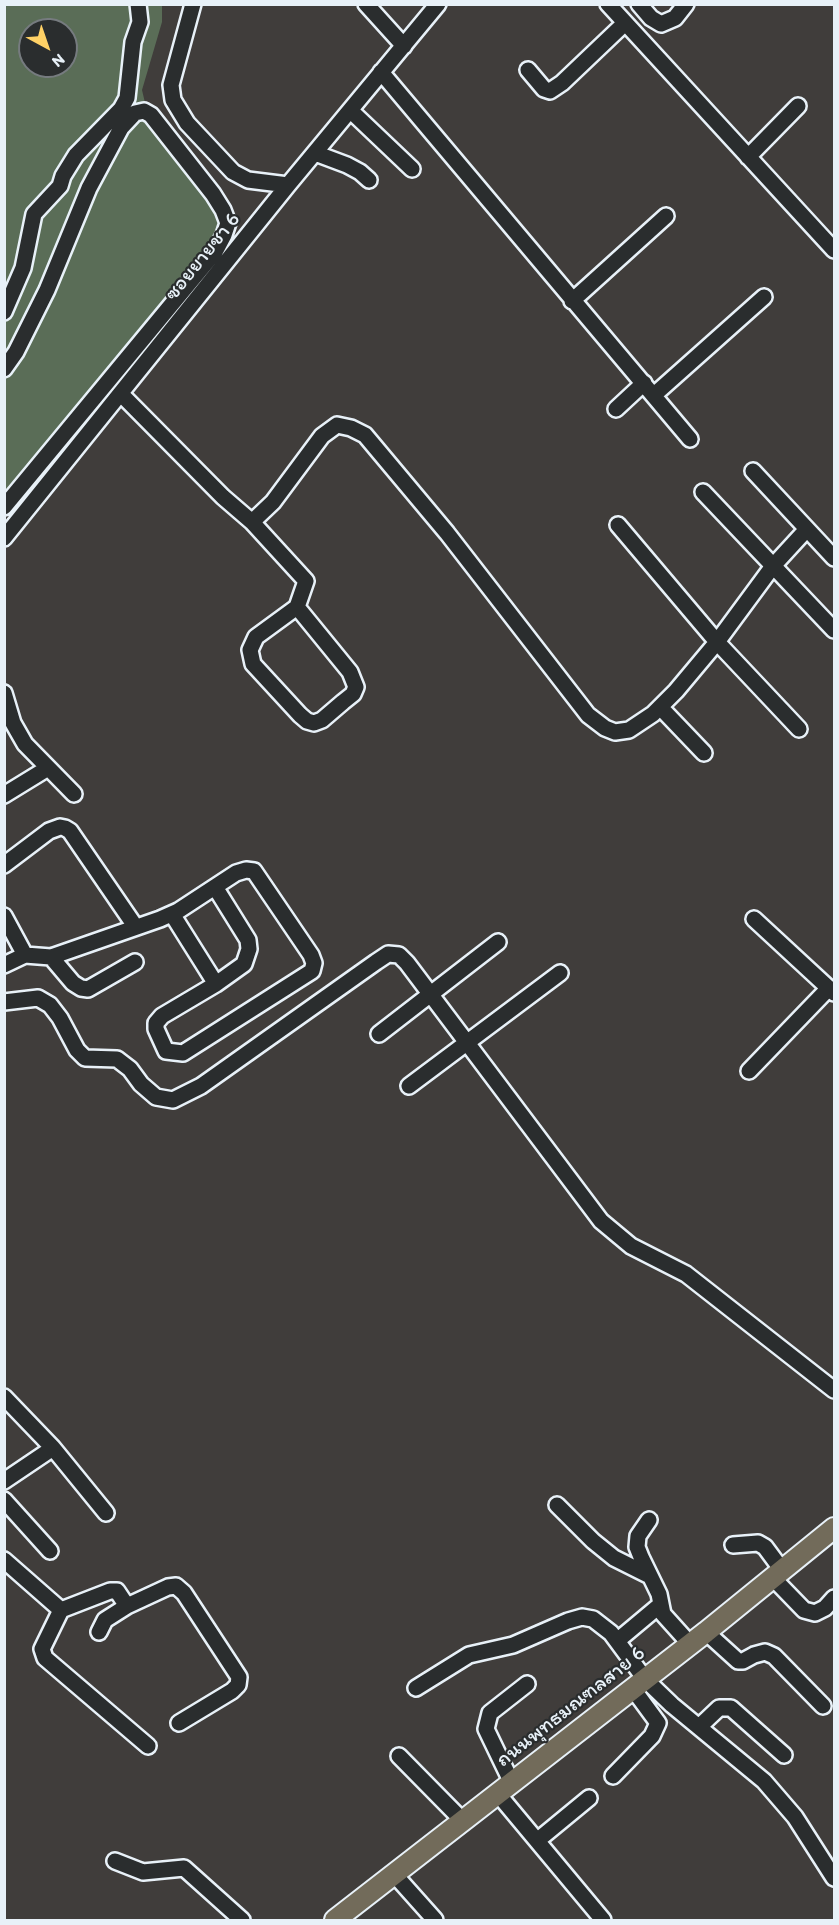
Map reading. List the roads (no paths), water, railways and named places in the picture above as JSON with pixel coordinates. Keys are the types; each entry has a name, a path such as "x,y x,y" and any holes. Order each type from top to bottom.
{"main road":[{"name":"ถนนพุทธมณฑลสาย 6","path":"338,1920 462,1820 698,1638 834,1528"}],"street":[{"path":"4,312 23,268 34,214 60,186 63,176 76,155 121,109 127,98 133,42 140,22 138,4"},
{"path":"193,4 171,85 173,100 187,123 233,172 248,180 288,185"},
{"path":"366,4 404,46"},
{"name":"ซอยยายชา 6","path":"4,538 288,185 438,4"},
{"path":"608,4 834,250"},
{"path":"639,4 651,18 661,24 675,18 686,4"},
{"path":"528,70 544,89 550,91 625,23"},
{"path":"381,72 690,440"},
{"path":"748,157 798,106"},
{"path":"4,369 16,352 47,290 88,188 121,128 135,113 144,111 152,115 223,210 228,223 224,235 215,252 4,507"},
{"path":"351,111 412,169"},
{"path":"315,153 347,165 369,180"},
{"path":"572,301 666,216"},
{"path":"654,395 764,297"},
{"path":"616,409 644,383"},
{"path":"121,394 223,497 252,522 306,581 297,607 256,637 250,650 253,664 300,715 314,723 322,720 344,702 353,694 356,687 350,672 297,607"},
{"path":"252,522 273,502 322,436 337,426 351,428 365,435 432,514 588,715 605,729 615,732 629,730 660,707 676,691 717,642 773,566 807,529"},
{"path":"753,471 834,558"},
{"path":"703,492 834,630"},
{"path":"618,525 717,642 799,729"},
{"path":"4,693 13,723 25,744 74,794"},
{"path":"660,707 704,753"},
{"path":"4,795 48,768"},
{"path":"4,865 49,831 60,827 65,828 70,831 135,926"},
{"path":"4,964 25,955 51,957 172,914 236,873 246,870 254,871 311,955 314,963 312,970 183,1053 166,1051 156,1029 156,1023 162,1016 216,984 244,964 249,949 248,940 215,887"},
{"path":"172,914 216,984"},
{"path":"4,916 25,955"},
{"path":"749,1071 832,990 754,920"},
{"path":"379,1034 498,942"},
{"path":"4,1002 38,998 44,1001 60,1018 77,1050 85,1058 117,1059 156,1097 173,1100 201,1086 388,954 399,955 601,1221 631,1245 686,1274 834,1390"},
{"path":"51,957 73,982 81,988 88,989 96,987 135,962"},
{"path":"409,1086 560,973"},
{"path":"4,1397 53,1448 106,1513"},
{"path":"4,1481 53,1448"},
{"path":"4,1500 50,1551"},
{"path":"557,1505 592,1541 614,1558 648,1575"},
{"path":"649,1520 638,1536 638,1547 648,1575 659,1594 663,1614 738,1661 765,1652 774,1656 823,1706"},
{"path":"733,1545 758,1543 765,1546 777,1574 804,1610 815,1613 825,1608 834,1599"},
{"path":"4,1560 61,1610"},
{"path":"99,1632 105,1620 127,1606 168,1587 176,1586 184,1593 239,1677 238,1685 232,1691 179,1723"},
{"path":"127,1606 117,1591 110,1591 61,1610 42,1649 45,1658 148,1746"},
{"path":"617,1641 660,1605"},
{"path":"416,1688 469,1654 513,1645 582,1617 593,1619 611,1633 617,1641 658,1723 652,1736 613,1776"},
{"path":"526,1684 490,1713 486,1729 505,1788 538,1840 603,1920"},
{"path":"639,1684 699,1727 764,1781 795,1817 834,1878"},
{"path":"699,1727 719,1708 730,1708 784,1755"},
{"path":"399,1756 462,1820"},
{"path":"538,1840 589,1798"},
{"path":"115,1861 143,1872 184,1868 242,1920"},
{"path":"394,1874 435,1920"}]}
